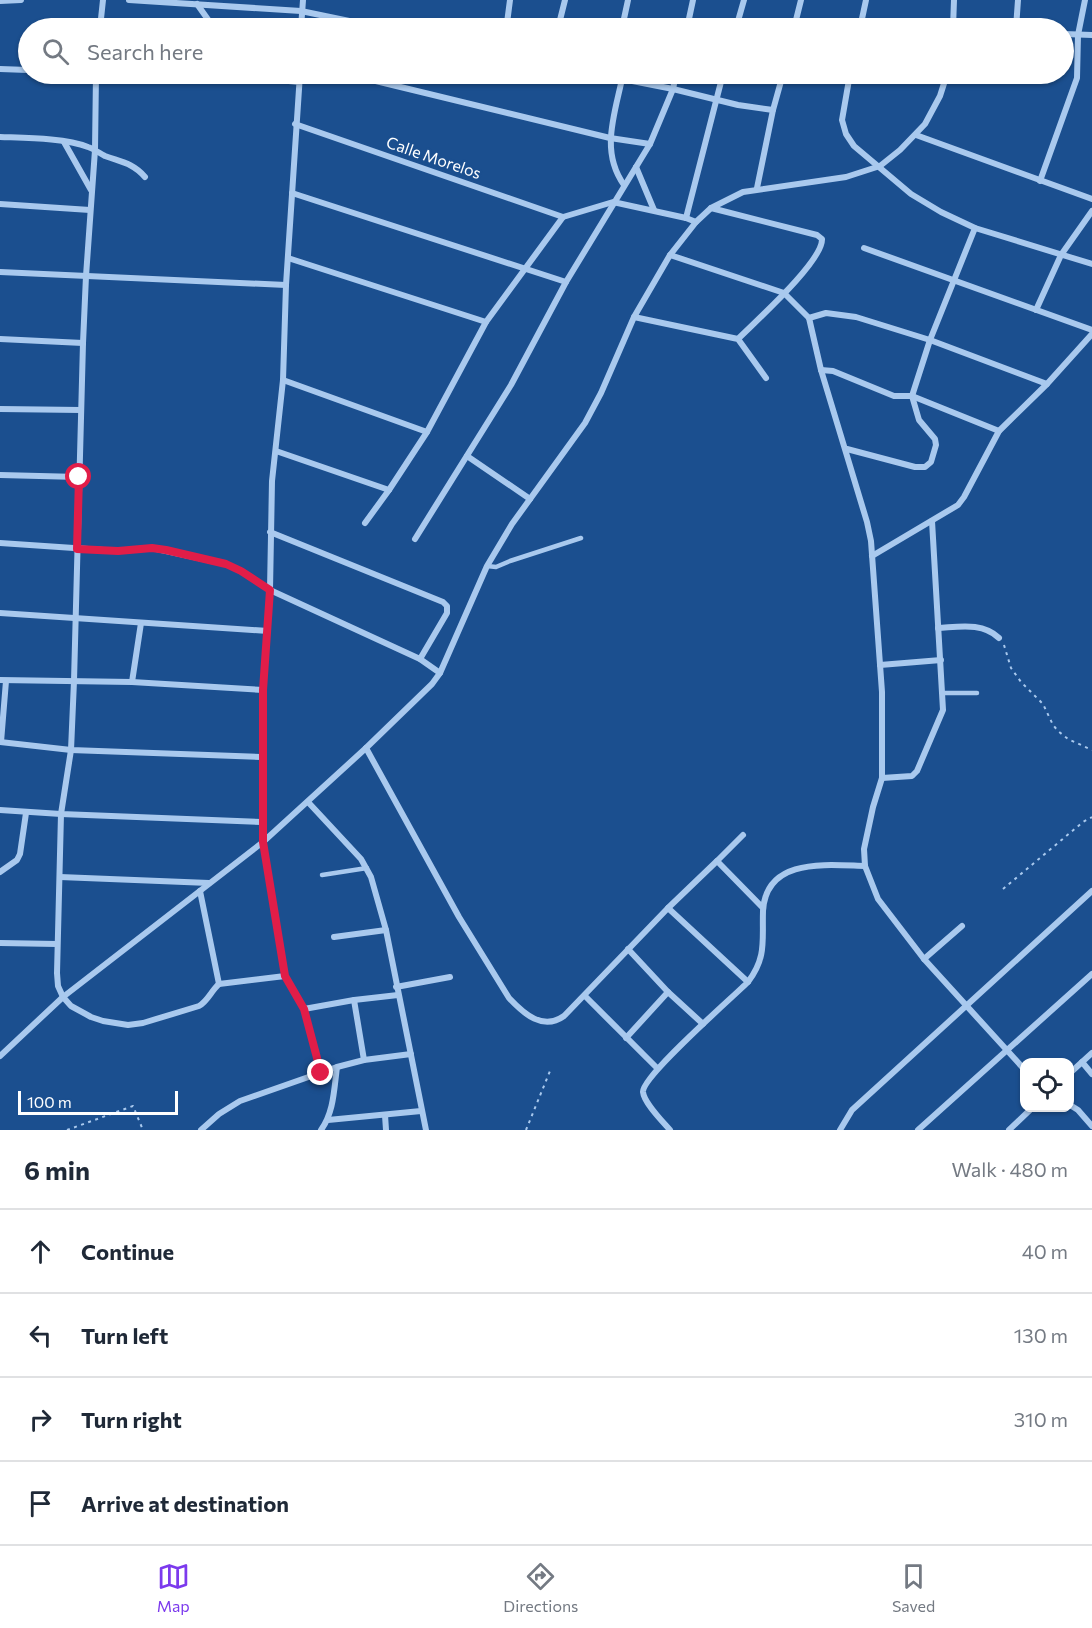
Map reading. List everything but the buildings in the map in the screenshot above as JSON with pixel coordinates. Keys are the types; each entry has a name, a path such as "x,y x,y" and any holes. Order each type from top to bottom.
{"street":[{"path":"0,1 21,0"},
{"path":"101,18 103,0"},
{"path":"129,0 301,11 335,18"},
{"path":"301,18 303,0"},
{"path":"508,18 510,0"},
{"path":"560,18 565,0"},
{"path":"624,18 628,0"},
{"path":"689,18 693,0"},
{"path":"738,18 744,0"},
{"path":"796,18 801,0"},
{"path":"862,18 866,0"},
{"path":"953,18 954,0"},
{"path":"1017,18 1018,0"},
{"path":"1040,181 1077,78 1078,35 1085,0"},
{"path":"197,4 207,18"},
{"path":"1074,35 1092,36"},
{"path":"0,69 18,70"},
{"path":"96,84 95,150 83,343 71,750 61,814 58,986 63,997 71,1006 91,1017 128,1025 143,1023 199,1006 205,1003 212,990 219,984 285,976"},
{"path":"299,84 286,285 283,380 270,532 270,590 261,758 262,822 263,842 285,976 304,1009 321,1073"},
{"path":"388,84 610,138 650,144"},
{"path":"621,84 610,138 611,157 624,185"},
{"path":"654,84 738,105 774,110"},
{"path":"415,539 511,385 566,282 650,144 674,84"},
{"path":"686,218 720,84"},
{"path":"757,188 780,84"},
{"path":"848,84 842,120 844,129 854,146 910,194 975,228 1092,264"},
{"path":"0,1056 63,997 263,842 432,684 440,673 487,566 512,524 585,423 601,393 634,316 670,255 696,222 711,208 730,197 757,188 846,177 880,166 916,135 933,111 943,84"},
{"name":"Calle Morelos","path":"295,124 563,218"},
{"path":"916,135 1092,199"},
{"path":"0,137 64,142 88,147 102,155 127,162 145,177"},
{"path":"64,142 91,191"},
{"path":"636,166 654,210"},
{"path":"292,193 566,282"},
{"path":"365,523 427,432 486,322 563,218 613,202 654,210 696,222"},
{"path":"0,204 90,210"},
{"path":"711,208 817,235 822,239 820,251 784,293 738,339"},
{"path":"1036,310 1061,255 1092,211"},
{"path":"847,449 915,467 928,465 935,451 935,439 919,420 912,396 930,340 975,228"},
{"path":"864,248 1092,332 1047,384 999,431 958,505 872,556"},
{"path":"670,255 784,293 809,318 821,370 847,449 867,522 872,556 882,692 882,778 864,849 865,866 878,899 924,959 1020,1064"},
{"path":"288,258 486,322"},
{"path":"0,272 286,285"},
{"path":"809,318 826,313 845,314 930,340 1047,384"},
{"path":"634,316 738,339 766,378"},
{"path":"0,339 83,343"},
{"path":"821,370 833,371 894,396 912,396 999,431"},
{"path":"283,380 427,432"},
{"path":"0,409 81,411"},
{"path":"276,451 389,489"},
{"path":"467,456 530,499"},
{"path":"0,475 79,477"},
{"path":"882,778 912,776 917,771 944,710 932,521"},
{"path":"270,532 443,602 447,606 447,613 420,659"},
{"path":"0,543 118,551 152,548 226,564 270,590 420,659 440,673"},
{"path":"0,613 268,631"},
{"path":"132,682 141,623"},
{"path":"938,628 971,626 992,631 999,638"},
{"path":"880,665 941,660"},
{"path":"261,758 71,750 1,742 3,680 132,682 263,690"},
{"path":"366,748 459,917 509,998 518,1008 536,1020 551,1023 564,1016 668,908 743,835"},
{"path":"308,802 367,868 386,930 426,1130"},
{"path":"0,810 26,813 262,822"},
{"path":"0,872 17,860 20,854 26,813"},
{"path":"717,861 763,908"},
{"path":"670,1130 646,1100 643,1093 646,1081 748,982 761,960 763,908 771,886 782,874 791,869 831,865 865,866"},
{"path":"60,877 210,883"},
{"path":"200,891 219,984"},
{"path":"840,1130 852,1110 1092,891"},
{"path":"668,908 748,982"},
{"path":"924,959 962,926"},
{"path":"334,937 386,930"},
{"path":"0,942 57,944"},
{"path":"628,949 668,992 704,1024"},
{"path":"918,1130 1092,974"},
{"path":"396,987 450,976"},
{"path":"626,1038 668,992"},
{"path":"304,1009 398,995"},
{"path":"585,996 657,1068"},
{"path":"354,1000 364,1060"},
{"path":"1074,1069 1092,1053"},
{"path":"201,1130 219,1113 240,1101 337,1067 364,1060 411,1054"},
{"path":"1082,1062 1092,1074"},
{"path":"321,1130 328,1120 337,1067"},
{"path":"1074,1108 1092,1126"},
{"path":"328,1120 421,1111"},
{"path":"1009,1130 1027,1112"},
{"path":"385,1115 386,1130"}],"lane":[{"path":"487,566 496,567 581,538"},
{"path":"944,693 977,693"},
{"path":"322,875 367,868"}],"path":[{"path":"999,638 1011,668 1021,682 1043,704 1053,725 1068,739 1092,750"},
{"path":"1003,889 1092,817"},
{"path":"526,1130 550,1071"},
{"path":"67,1130 133,1106 143,1130"}],"route":[{"path":"79,477 77,549 118,551 152,548 166,550 226,564 270,590 261,758 263,842 285,976 304,1009 321,1073"}]}
